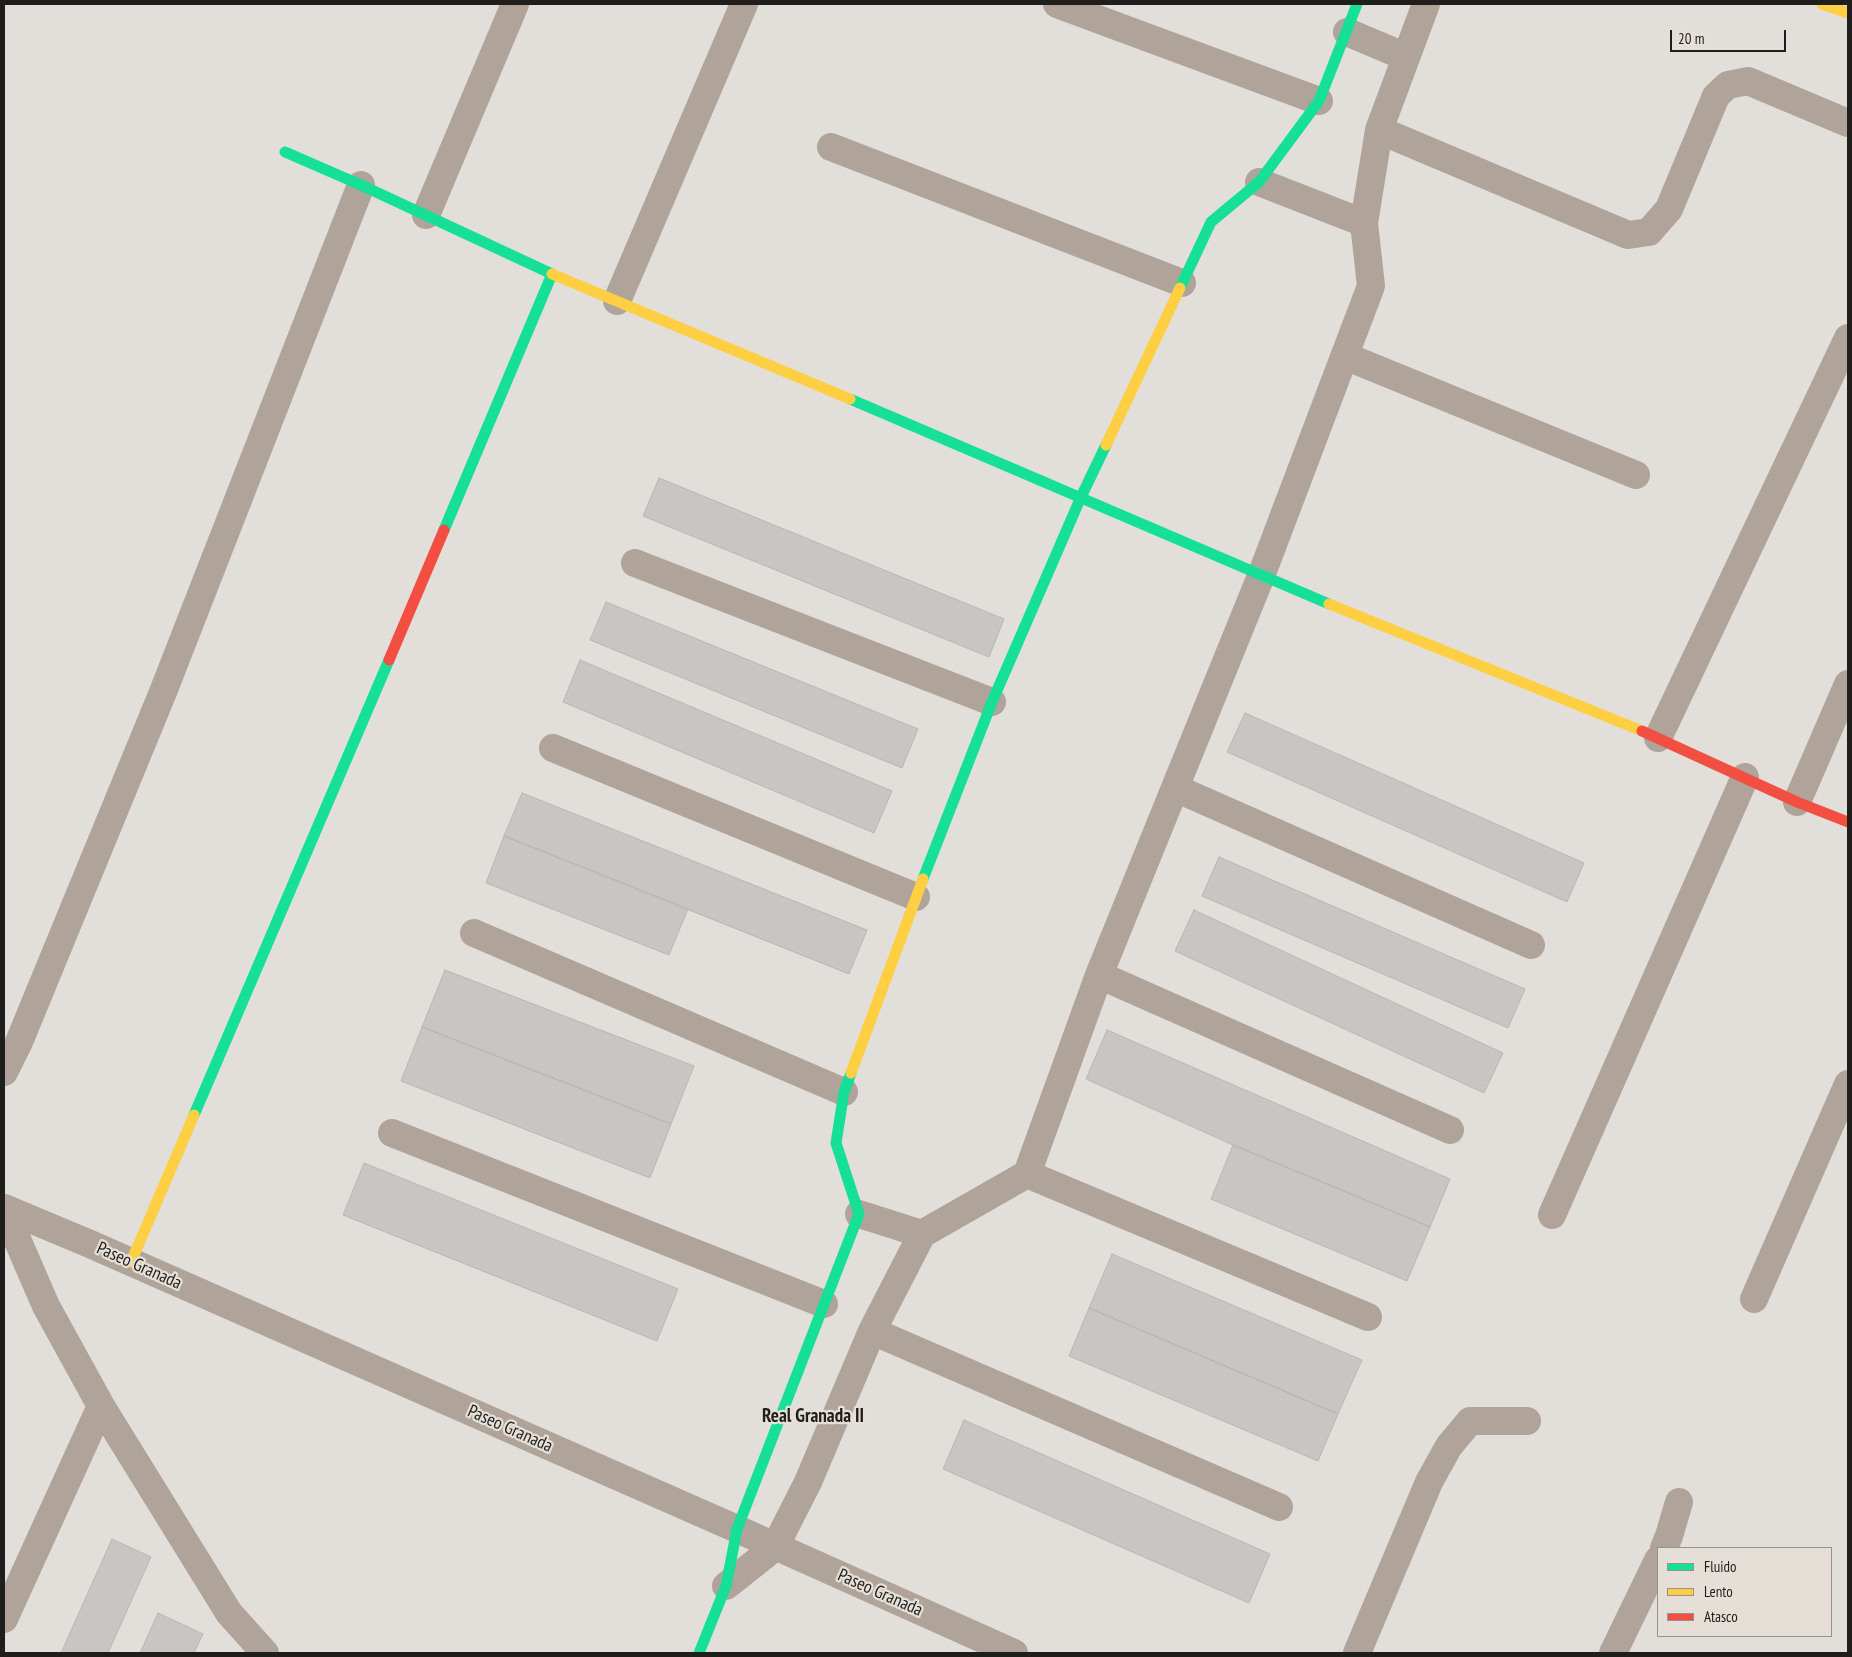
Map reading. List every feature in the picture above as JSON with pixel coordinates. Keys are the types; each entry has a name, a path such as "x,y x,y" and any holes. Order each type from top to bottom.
{"street":[{"path":"426,215 515,4"},
{"path":"617,301 744,4"},
{"path":"1057,4 1319,101"},
{"path":"699,1653 726,1586 737,1529 859,1214 836,1143 844,1092 916,897 992,702 1081,497 1211,222 1259,182 1319,101 1357,4"},
{"path":"726,1586 775,1546 808,1482 872,1330 922,1234 1027,1174 1099,976 1261,576 1371,286 1364,223 1379,130 1426,4"},
{"path":"1822,4 1848,14"},
{"path":"1347,32 1406,57"},
{"path":"1379,130 1628,235 1649,232 1669,209 1716,96 1728,85 1748,81 1848,123"},
{"path":"831,147 1182,283"},
{"path":"285,152 361,185 552,274 1081,497 1261,576 1658,738 1797,802 1848,822"},
{"path":"1259,182 1364,223"},
{"path":"4,1072 19,1042 163,692 361,185"},
{"path":"130,1262 342,772 552,274"},
{"path":"1658,738 1848,338"},
{"path":"1345,356 1636,475"},
{"path":"635,563 992,702"},
{"path":"1797,802 1848,684"},
{"path":"554,748 916,897"},
{"path":"1552,1214 1745,778"},
{"path":"1175,788 1531,945"},
{"path":"474,932 844,1092"},
{"path":"1099,976 1450,1130"},
{"path":"1754,1298 1848,1084"},
{"path":"392,1132 824,1304"},
{"path":"1027,1174 1368,1317"},
{"path":"4,1208 46,1306 101,1406 229,1612 255,1649"},
{"name":"Paseo Granada","path":"4,1208 737,1529 1014,1653"},
{"path":"859,1214 922,1234"},
{"path":"872,1330 1279,1507"},
{"path":"4,1619 101,1406"},
{"path":"1357,1653 1429,1482 1448,1446 1470,1421 1527,1421"},
{"path":"1664,1547 1678,1502"},
{"path":"1614,1653 1657,1562"}],"building":[{"path":"659,478 1004,619 989,657 643,516"},
{"path":"606,602 918,729 902,768 590,640"},
{"path":"580,660 892,791 874,833 563,702"},
{"path":"1245,713 1584,863 1567,902 1227,752"},
{"path":"522,793 867,930 849,974 504,836"},
{"path":"504,836 688,909 669,955 486,883"},
{"path":"1219,857 1525,989 1508,1028 1202,896"},
{"path":"1194,910 1503,1053 1484,1093 1175,951"},
{"path":"445,970 694,1066 671,1124 422,1027"},
{"path":"422,1027 671,1124 650,1178 401,1081"},
{"path":"1107,1030 1450,1179 1430,1227 1233,1145 1086,1079"},
{"path":"1233,1145 1430,1227 1407,1281 1211,1199"},
{"path":"364,1163 678,1289 657,1341 343,1215"},
{"path":"1112,1254 1362,1360 1338,1414 1089,1308"},
{"path":"1089,1308 1338,1414 1318,1461 1069,1356"},
{"path":"964,1420 1270,1554 1249,1603 943,1469"},
{"path":"112,1539 151,1557 108,1653 61,1653"},
{"path":"158,1613 203,1634 194,1653 140,1653"}],"traffic: fast":[{"path":"1180,288 1211,222 1259,182 1319,101 1357,4"},
{"path":"285,152 361,185 552,274 444,530"},
{"path":"850,399 1329,604"},
{"path":"923,879 992,702 1081,497 1106,445"},
{"path":"194,1115 389,660"},
{"path":"699,1653 726,1586 737,1529 859,1214 836,1143 844,1092 851,1073"}],"traffic: slow":[{"path":"1822,4 1848,13"},
{"path":"552,274 850,399"},
{"path":"1106,445 1180,288"},
{"path":"1329,604 1642,731"},
{"path":"851,1073 923,879"},
{"path":"131,1262 194,1115"}],"traffic: jam":[{"path":"389,660 444,530"},
{"path":"1642,731 1797,802 1848,822"}],"district":[{"name":"Real Granada II","path":"813,1417"}]}
